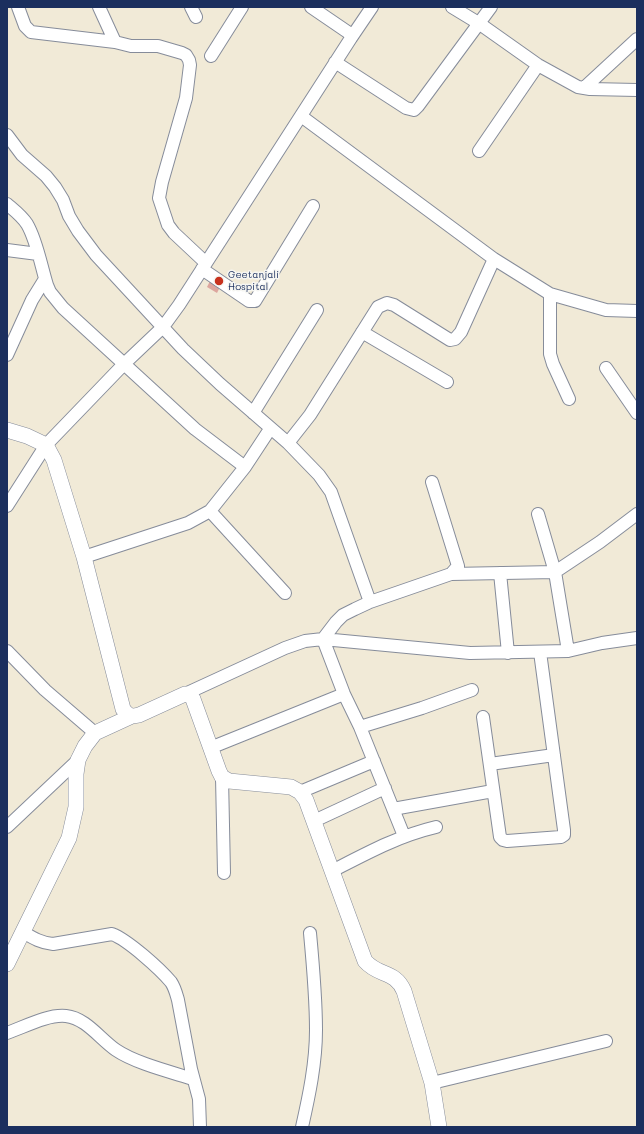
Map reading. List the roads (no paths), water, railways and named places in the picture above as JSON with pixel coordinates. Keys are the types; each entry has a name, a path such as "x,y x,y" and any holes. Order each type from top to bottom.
{"street":[{"path":"7,12 17,7 25,26 31,32 115,42 131,46 158,46 186,55 189,60 186,98 162,182 159,198 168,224 174,233 204,266 249,301 255,301 313,206"},
{"path":"99,7 115,42"},
{"path":"211,56 242,7"},
{"path":"311,7 352,36"},
{"path":"7,506 46,445 124,364 163,327 372,7"},
{"path":"452,7 480,24 538,65 569,83 584,88 637,90"},
{"path":"335,62 406,108 414,110 480,24 491,7"},
{"path":"584,88 637,39"},
{"path":"479,150 538,65"},
{"path":"300,116 494,259 550,294 606,310 637,311"},
{"path":"7,135 22,154 46,176 55,187 63,200 69,216 96,256 183,349 270,429 288,443 319,475 331,492 370,602"},
{"path":"7,204 21,217 32,234 50,292 63,308 195,429 245,467"},
{"path":"7,250 38,254"},
{"path":"288,443 310,415 378,307 387,303 394,305 450,340 456,339 461,332 494,259"},
{"path":"7,355 32,300 45,279"},
{"path":"550,294 550,354 569,399"},
{"path":"253,413 317,310"},
{"path":"362,332 447,382"},
{"path":"606,368 637,414"},
{"path":"84,557 188,523 210,511 245,467 270,429"},
{"path":"7,430 27,436 46,445 54,460 84,557 123,709 126,714 132,716"},
{"path":"432,482 458,566 451,574"},
{"path":"210,511 285,593"},
{"path":"538,514 555,572 568,651"},
{"path":"323,639 343,615 370,602 451,574 555,572 600,542 637,514"},
{"path":"500,573 508,653"},
{"path":"7,964 69,838 76,806 76,774 78,760 85,746 95,733 132,716 139,715 285,648 305,641 323,639 470,654 568,651 602,643 637,638"},
{"path":"323,639 344,694 360,727 404,836"},
{"path":"7,651 46,690 95,733"},
{"path":"483,717 499,833 503,840 507,841 561,837 564,835 540,652"},
{"path":"360,727 422,708 472,690"},
{"path":"185,694 190,695 193,699 218,771 222,777 224,873"},
{"path":"210,748 344,694"},
{"path":"490,764 554,755"},
{"path":"7,827 78,760"},
{"path":"300,792 374,761"},
{"path":"222,777 229,780 291,787 300,792 306,800 365,961 375,969 397,978 402,984 432,1083 439,1127"},
{"path":"314,821 385,788"},
{"path":"393,809 493,791"},
{"path":"332,871 404,836 436,828"},
{"path":"23,932 37,941 44,943 57,943 112,934 128,942 163,974 175,990 193,1080 199,1099 200,1127"},
{"path":"302,1127 313,1066 316,1031 315,987 310,933"},
{"path":"7,1033 58,1016 71,1017 83,1022 129,1058 193,1080"},
{"path":"432,1083 606,1041"}],"place":[{"name":"Geetanjali Hospital","path":"219,281"}]}
